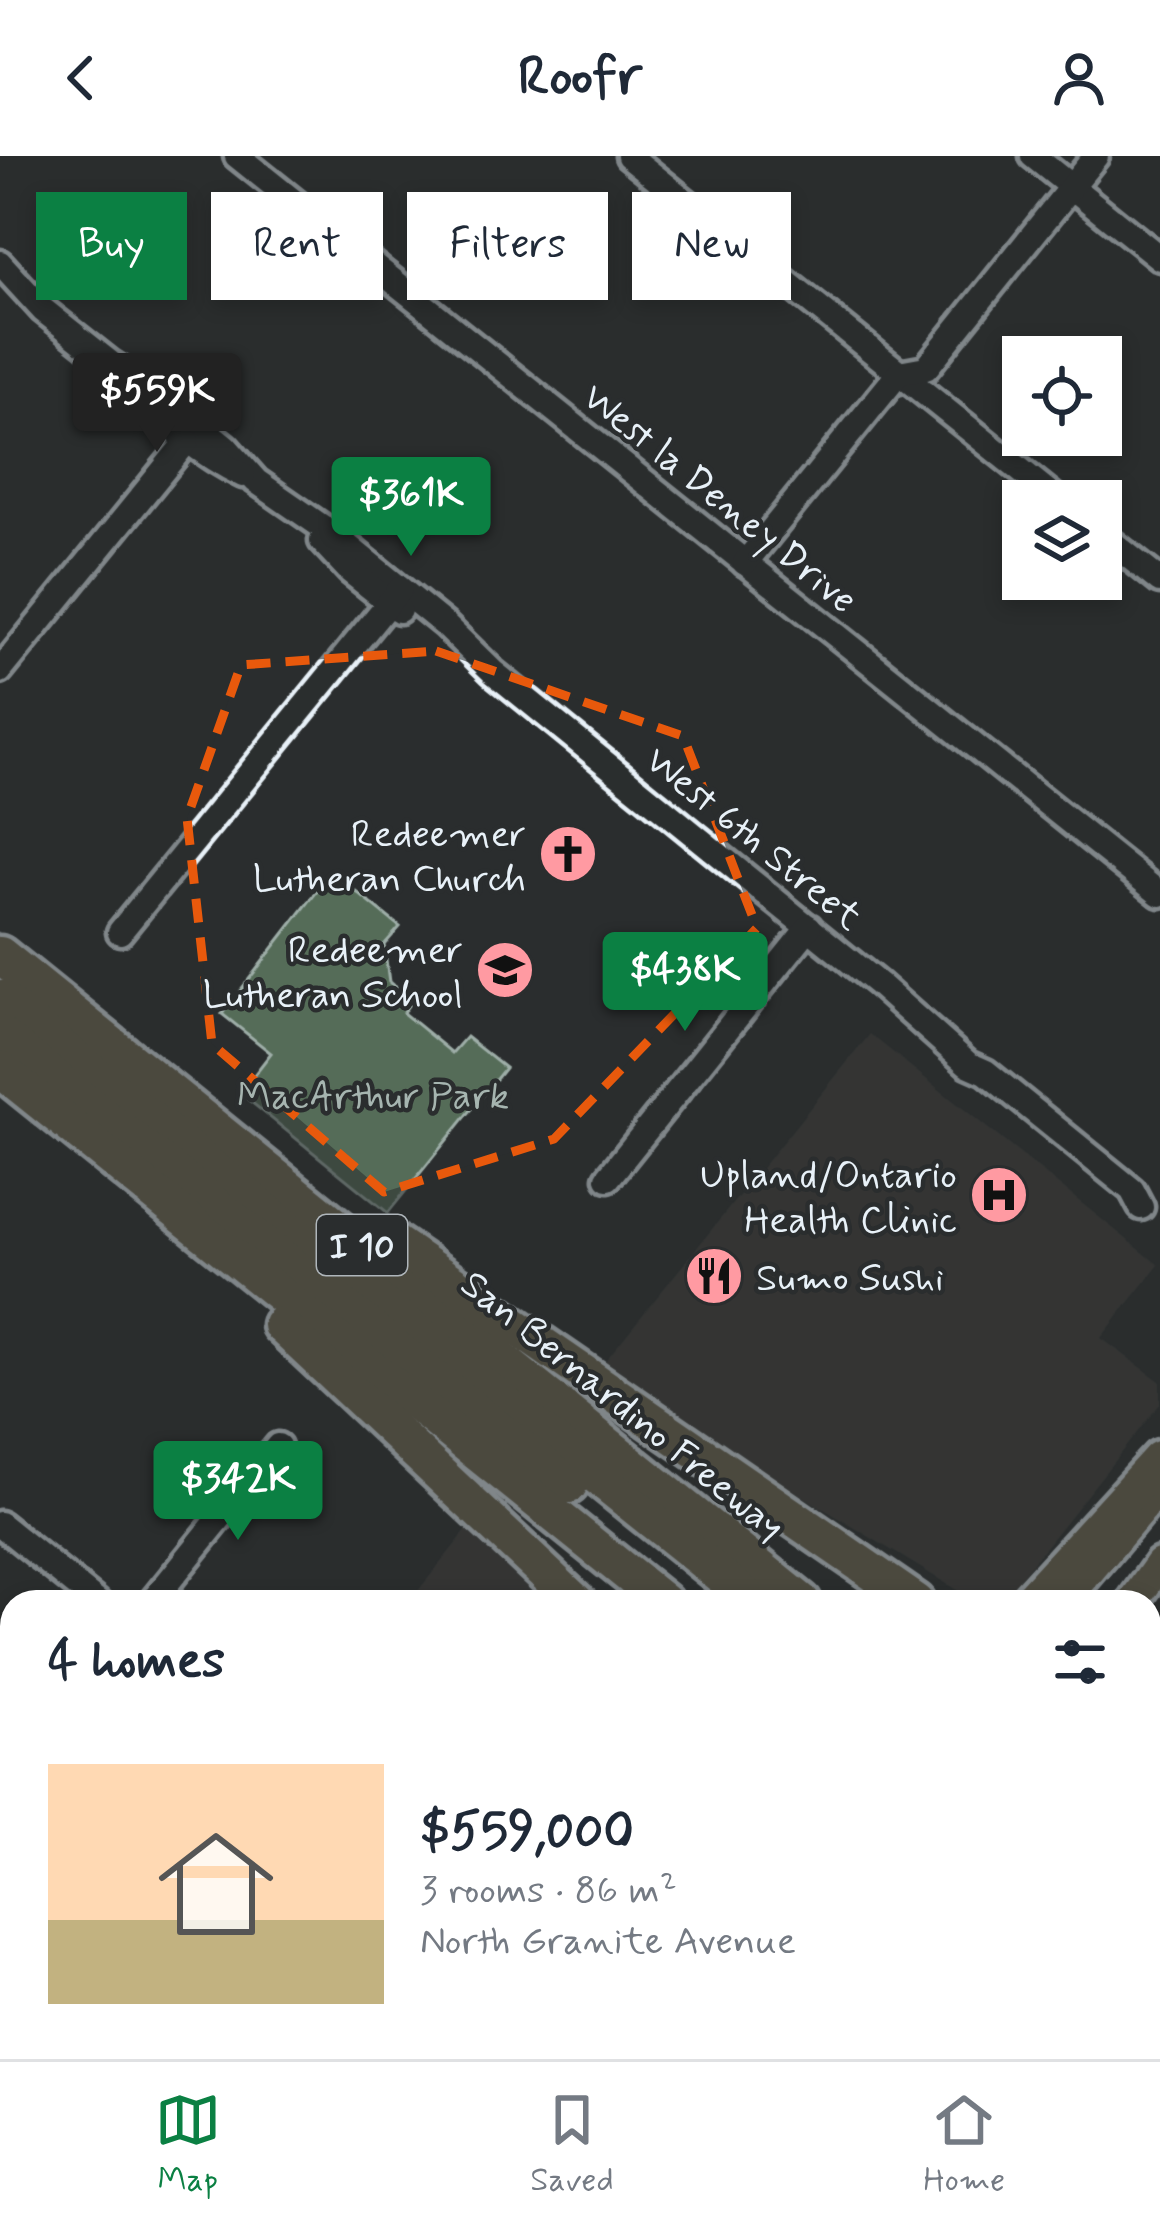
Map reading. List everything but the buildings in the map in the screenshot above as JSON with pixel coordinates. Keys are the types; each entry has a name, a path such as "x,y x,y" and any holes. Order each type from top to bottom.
{"highway":[{"name":"San Bernardino Freeway","path":"0,955 787,1590"},
{"path":"0,998 739,1590"},
{"path":"0,1034 703,1590"},
{"path":"7,1075 55,1136 293,1336 563,1590"},
{"name":"I 10","path":"7,1075 648,1590"},
{"path":"180,1097 225,1112 353,1214 899,1590"},
{"path":"280,1258 419,1409"},
{"path":"356,1282 722,1539"},
{"path":"1040,1590 1160,1459"}],"main road":[{"path":"1073,1590 1160,1487"},
{"path":"1142,1590 1160,1564"}],"street":[{"name":"West la Deney Drive","path":"237,156 1160,894"},
{"path":"629,156 1033,480"},
{"path":"1033,156 1160,258"},
{"path":"745,563 899,373 926,368 1096,156"},
{"name":"West 6th Street","path":"0,263 43,310 211,434 256,481 334,536 394,595 809,927 968,1064 986,1072 1132,1190 1150,1214"},
{"name":"West 6th Street","path":"0,289 43,310"},
{"name":"West 6th Street","path":"110,363 158,417 209,458 256,481"},
{"path":"0,671 188,441"},
{"path":"1122,551 1160,581"},
{"path":"120,932 394,595"},
{"path":"608,1178 809,927"},
{"path":"162,1590 278,1446"},
{"path":"0,1523 83,1590"}],"highlighted area":[{"path":"436,651 683,736 757,928 554,1139 384,1192 212,1044 187,818 241,665"}],"shaded area":[{"path":"870,1034 1159,1265 1101,1338 1160,1381 1160,1404 1011,1590 957,1590 597,1371"},
{"path":"470,1526 532,1590 419,1590"}],"green space":[{"name":"MacArthur Park","path":"332,872 400,927 384,945 389,982 411,1001 403,1013 452,1053 466,1037 505,1068 388,1213 240,1093 271,1053 222,1014"}],"place":[{"name":"Redeemer Lutheran Church","path":"568,854"},
{"name":"Redeemer Lutheran School","path":"505,970"},
{"name":"Upland/Ontario Health Clinic","path":"999,1195"},
{"name":"Sumo Sushi","path":"714,1276"}]}
